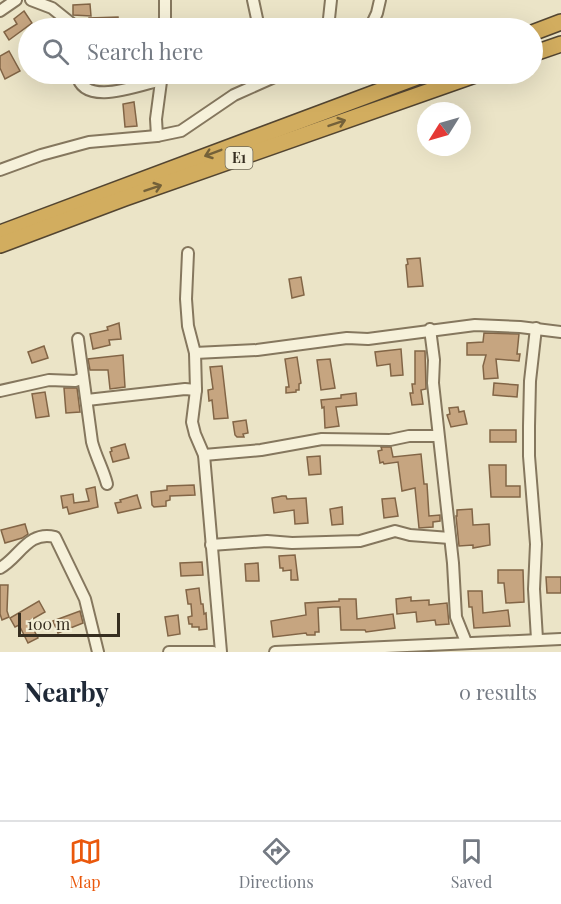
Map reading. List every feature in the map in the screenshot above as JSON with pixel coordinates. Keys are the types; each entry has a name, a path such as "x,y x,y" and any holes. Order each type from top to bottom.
{"highway":[{"path":"543,29 561,22"},
{"path":"543,50 561,44"},
{"name":"E1","path":"0,233 398,84"},
{"name":"E1","path":"0,245 125,198 450,84"}],"street":[{"path":"0,11 16,0"},
{"path":"31,0 52,8 64,18"},
{"path":"165,0 165,18"},
{"path":"253,0 257,18"},
{"path":"329,18 332,0"},
{"path":"375,18 380,0"},
{"path":"81,84 85,89 97,93 115,92 140,84"},
{"path":"157,136 156,119 161,84"},
{"path":"0,170 41,155 89,142 157,136 181,131 252,84"},
{"path":"188,253 186,299 188,326 195,353 196,390 192,422 204,455 221,652"},
{"path":"195,353 258,350 475,325 536,328 561,332"},
{"path":"536,328 530,381 529,456 536,544 534,597 537,639"},
{"path":"430,329 435,360 433,383 453,563 456,616 466,642"},
{"path":"78,339 92,442 95,456 103,468 107,484"},
{"path":"0,391 49,380 75,381 82,378"},
{"path":"87,400 185,389 196,390"},
{"path":"204,455 261,450 322,439 390,440 409,436 438,436"},
{"path":"211,545 267,541 291,543 360,541 395,531 410,535 450,538"},
{"path":"0,568 26,543 39,537 49,535 55,537 85,599 98,652"},
{"path":"275,652 421,648 466,642 561,639"},
{"path":"169,652 213,652"}],"building":[{"path":"90,4 91,16 73,15 73,5"},
{"path":"24,11 29,18 18,18 18,33 9,40 4,32 17,24 14,19"},
{"path":"9,51 18,67 18,72 5,79 0,68 0,56"},
{"path":"134,102 137,126 125,127 123,104"},
{"path":"420,258 423,286 408,287 407,259"},
{"path":"301,277 304,295 292,298 289,279"},
{"path":"119,323 121,339 109,340 110,345 93,349 90,334 108,330 107,327"},
{"path":"484,333 519,334 517,354 520,354 519,361 496,359 498,378 484,379 483,366 486,355 467,355 467,343 483,342"},
{"path":"44,346 48,358 32,363 28,352"},
{"path":"401,349 403,375 391,376 390,364 377,366 375,352"},
{"path":"415,351 425,351 426,389 421,390 423,404 412,405 410,393 413,393 412,384 415,384"},
{"path":"123,355 125,387 110,389 108,370 90,370 88,359"},
{"path":"297,357 301,383 299,390 286,393 286,387 289,387 285,359"},
{"path":"330,359 335,388 321,390 317,360"},
{"path":"222,366 228,418 214,419 212,400 209,401 208,390 213,389 210,367"},
{"path":"494,383 518,385 517,397 493,395"},
{"path":"64,388 77,388 80,412 66,413"},
{"path":"45,392 49,416 36,418 32,394"},
{"path":"356,393 357,405 336,407 339,426 325,428 324,407 322,408 321,400 341,398 341,395"},
{"path":"458,407 459,412 464,411 467,424 451,427 447,415 450,414 449,408"},
{"path":"246,420 248,433 243,434 244,437 237,437 233,422"},
{"path":"490,430 516,430 516,442 490,442"},
{"path":"125,444 129,458 113,462 111,448"},
{"path":"381,447 391,447 393,457 421,454 424,484 427,484 429,516 440,515 440,521 433,522 433,527 419,528 415,488 402,491 398,462 380,463 378,451 382,450"},
{"path":"320,456 321,474 309,475 307,457"},
{"path":"489,465 506,465 506,486 520,486 520,497 491,497"},
{"path":"194,485 195,495 170,496 170,500 166,501 166,506 154,507 152,505 151,492 167,490 167,486"},
{"path":"95,487 98,507 69,514 67,507 63,508 61,496 73,494 74,503 89,501 86,489"},
{"path":"137,495 141,508 118,513 115,503"},
{"path":"286,496 287,499 306,498 308,523 295,524 294,510 274,513 272,498"},
{"path":"395,498 398,516 384,518 382,499"},
{"path":"342,507 343,524 332,525 330,509"},
{"path":"472,509 473,525 489,524 490,545 473,548 473,545 459,546 457,510"},
{"path":"25,524 28,534 5,543 1,530"},
{"path":"295,555 298,580 291,580 291,570 283,571 283,568 280,568 279,556"},
{"path":"202,562 203,575 181,576 180,563"},
{"path":"258,563 259,581 246,581 245,564"},
{"path":"498,570 523,570 524,602 506,603 504,583 498,583"},
{"path":"546,577 561,577 561,593 547,593"},
{"path":"0,585 8,585 7,611 9,617 2,620 0,614"},
{"path":"199,588 201,604 203,604 204,614 206,613 207,629 199,630 199,627 192,627 192,624 189,624 188,617 192,616 191,604 188,604 186,590"},
{"path":"468,591 482,591 483,613 508,610 510,626 474,628"},
{"path":"411,597 411,601 429,600 429,605 447,603 449,624 436,625 435,620 417,622 416,612 397,614 396,599"},
{"path":"339,599 356,599 357,619 393,614 395,628 366,632 365,630 341,630 340,607 318,608 319,632 315,632 315,635 306,633 273,637 271,621 306,615 305,603 339,601"},
{"path":"39,601 45,612 29,621 38,638 28,643 19,625 15,627 10,618"},
{"path":"80,611 83,623 58,633 53,621"},
{"path":"178,615 180,634 168,636 165,617"}]}
